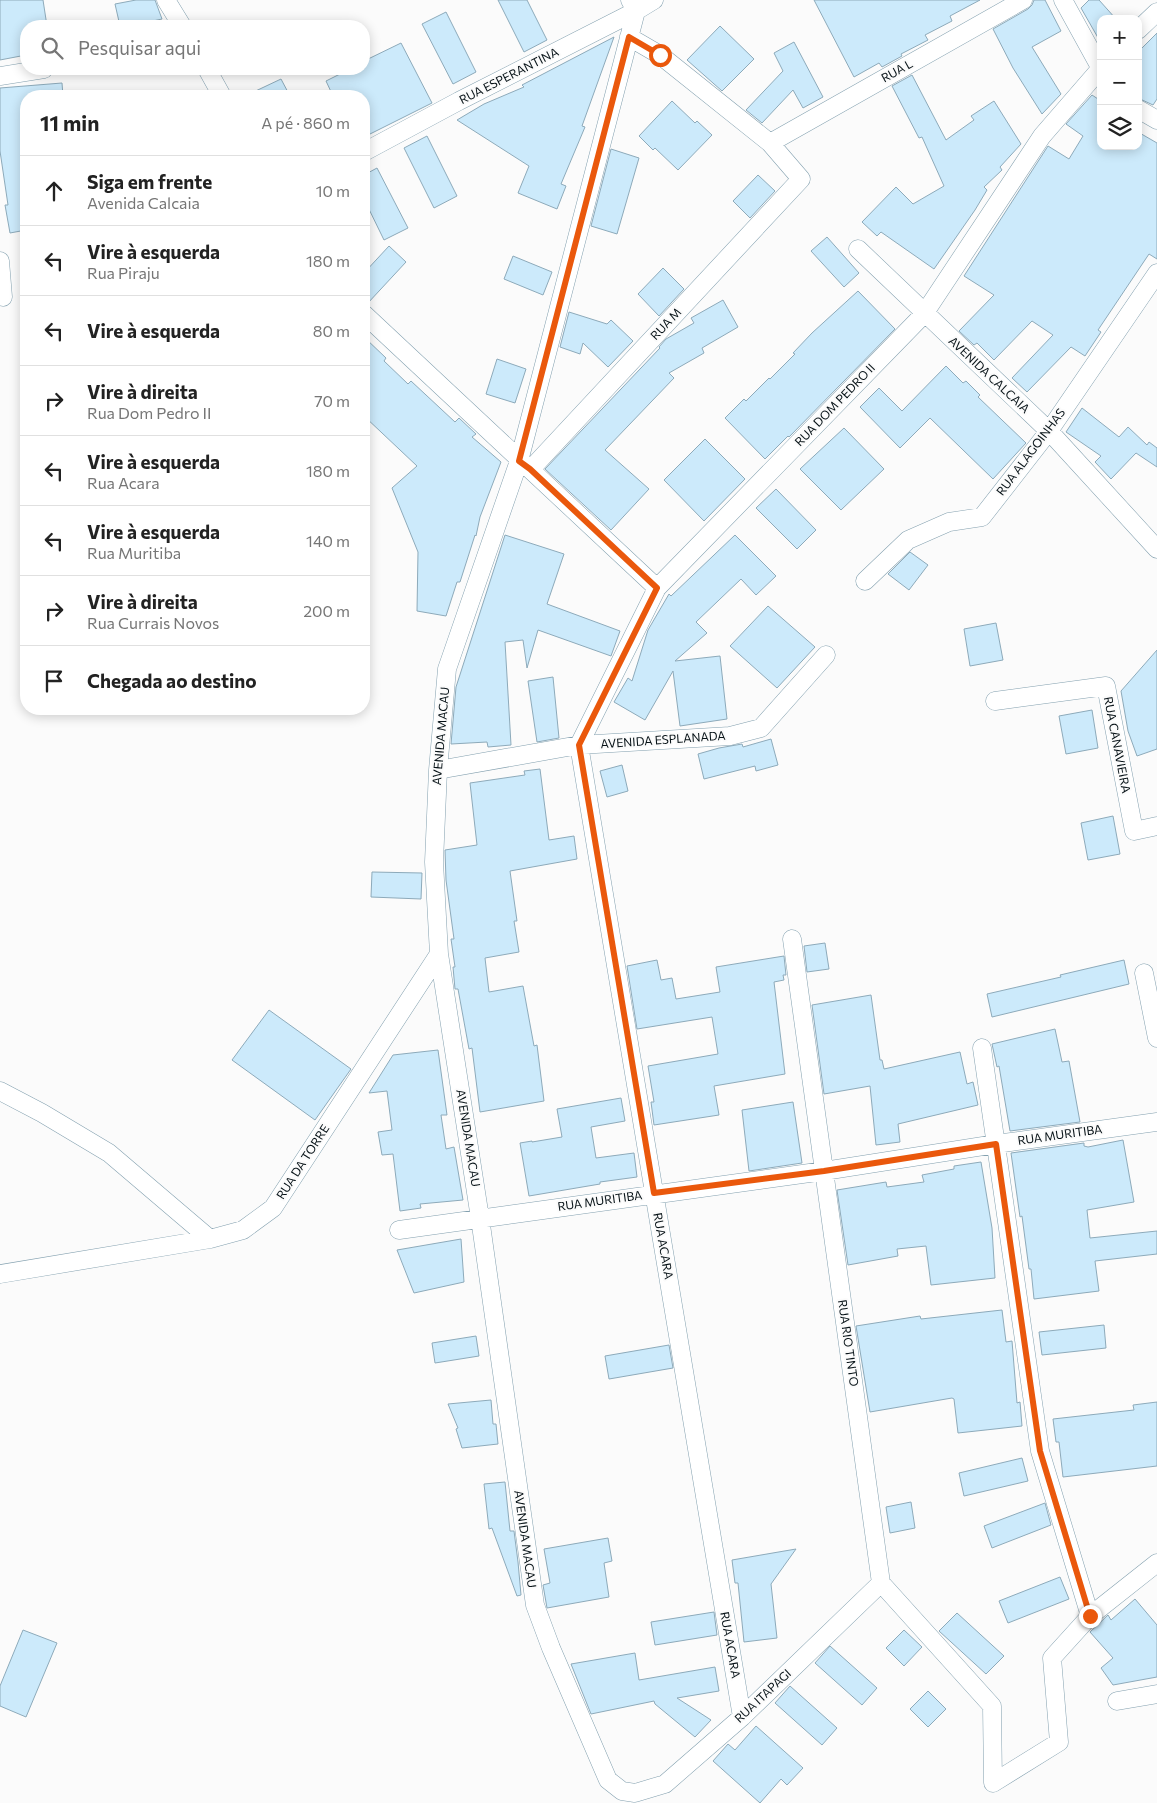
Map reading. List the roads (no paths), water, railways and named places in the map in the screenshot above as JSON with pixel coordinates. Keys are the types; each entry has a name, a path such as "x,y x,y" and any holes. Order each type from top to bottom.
{"street":[{"path":"166,0 178,20"},
{"name":"RUA ESPERANTINA","path":"370,149 633,6 654,0"},
{"name":"RUA L","path":"770,143 1023,0"},
{"path":"1063,0 1097,61"},
{"name":"AVENIDA MACAU","path":"633,6 629,37 525,465 447,669 438,770 434,862 439,954 480,1218 535,1605 562,1674 608,1780 622,1791 635,1793"},
{"path":"1142,26 1157,12"},
{"path":"629,37 660,55 770,143"},
{"path":"0,76 20,73"},
{"name":"RUA DOM PEDRO II","path":"579,745 657,588 924,314 1042,136 1097,73"},
{"path":"210,75 219,90"},
{"path":"1142,111 1157,120"},
{"name":"RUA M","path":"525,465 801,179 770,143"},
{"name":"AVENIDA CALCAIA","path":"858,249 924,314 1049,431 1157,549"},
{"path":"0,261 3,297"},
{"name":"RUA ALAGOINHAS","path":"865,581 908,540 949,522 982,518 1049,431 1157,272"},
{"path":"370,320 657,588"},
{"name":"AVENIDA ESPLANADA","path":"438,770 579,745 730,736 761,728 826,655"},
{"name":"RUA CANAVIEIRA","path":"995,700 1106,686 1134,831 1157,826"},
{"name":"RUA ACARA","path":"579,745 742,1717"},
{"name":"RUA RIO TINTO","path":"792,939 881,1584"},
{"name":"RUA DA TORRE","path":"0,1274 210,1239 243,1230 273,1208 439,954"},
{"path":"1144,973 1157,1038"},
{"path":"982,1048 1040,1451 1090,1616"},
{"path":"0,1092 42,1113 109,1153 210,1239"},
{"name":"RUA MURITIBA","path":"399,1230 654,1193 824,1171 996,1144 1157,1122"},
{"path":"881,1584 992,1706 993,1782 1059,1742 1052,1658 1090,1616 1157,1564"},
{"name":"RUA ITAPAGI","path":"635,1793 665,1784 742,1717 881,1584"},
{"path":"1117,1701 1157,1694"}]}
